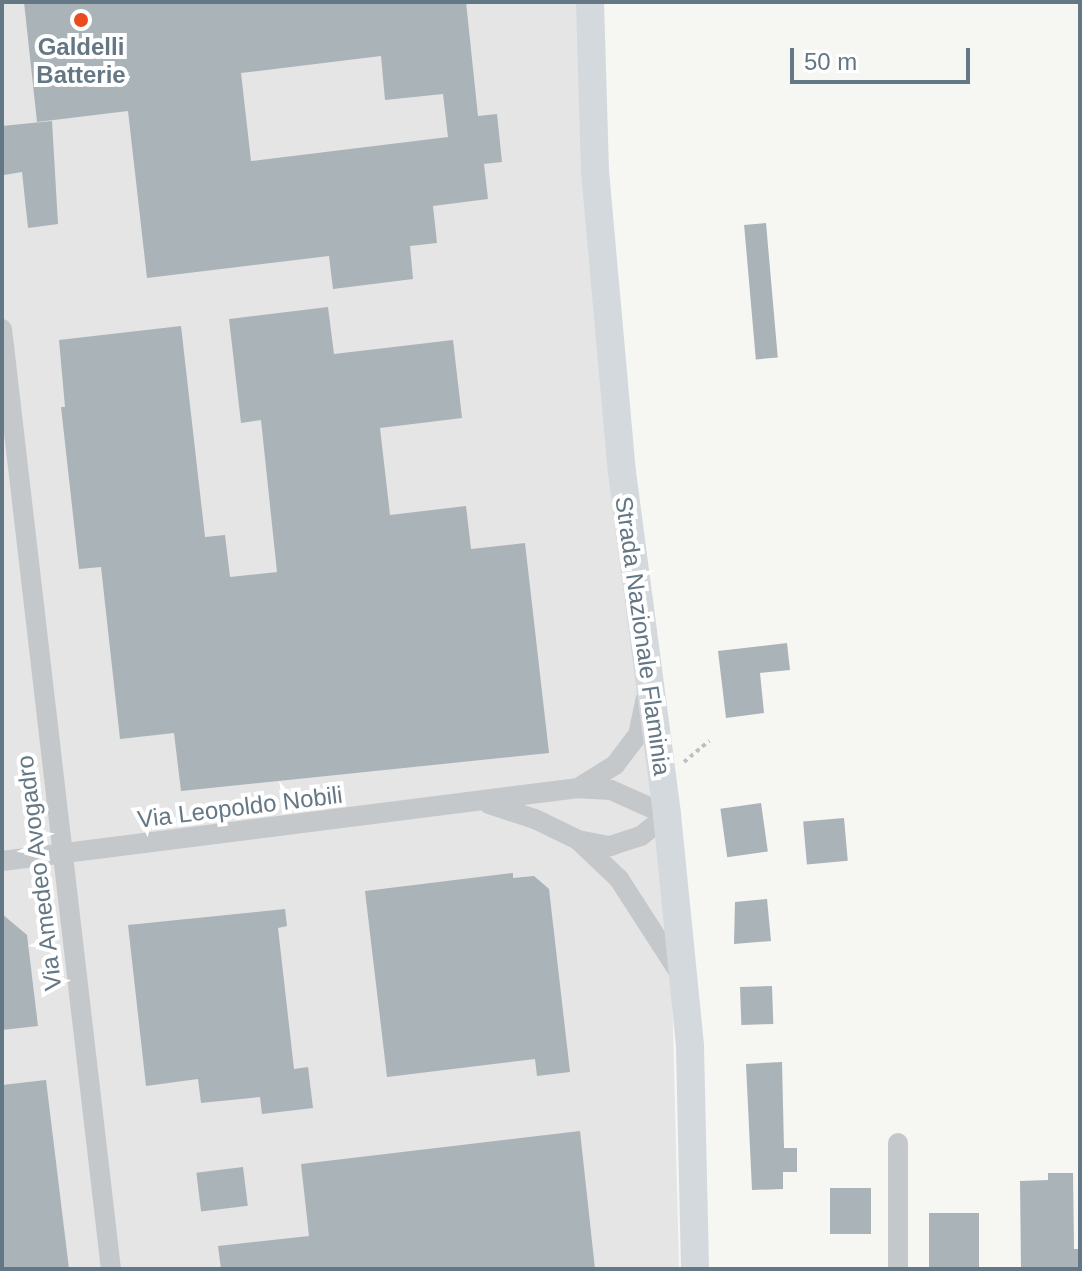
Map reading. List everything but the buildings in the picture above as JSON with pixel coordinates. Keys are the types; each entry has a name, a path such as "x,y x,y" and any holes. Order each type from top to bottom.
{"main road":[{"name":"Strada Nazionale Flaminia","path":"590,2 595,171 622,472 667,815 684,981 695,1133 695,1269"}],"street":[{"name":"Via Amedeo Avogadro","path":"2,329 111,1269"},
{"name":"Via Leopoldo Nobili","path":"578,788 615,765 638,735 649,682"},
{"name":"Via Leopoldo Nobili","path":"2,861 485,803 578,788 611,790 667,815 641,836 610,846 578,840 535,819 485,803"},
{"name":"Via Leopoldo Nobili","path":"578,840 619,879 684,981"},
{"path":"898,1143 898,1269"}],"shaded area":[{"path":"2,2 579,2 672,988 679,1269 2,1269"}],"place":[{"name":"Galdelli Batterie","path":"81,20"}]}
